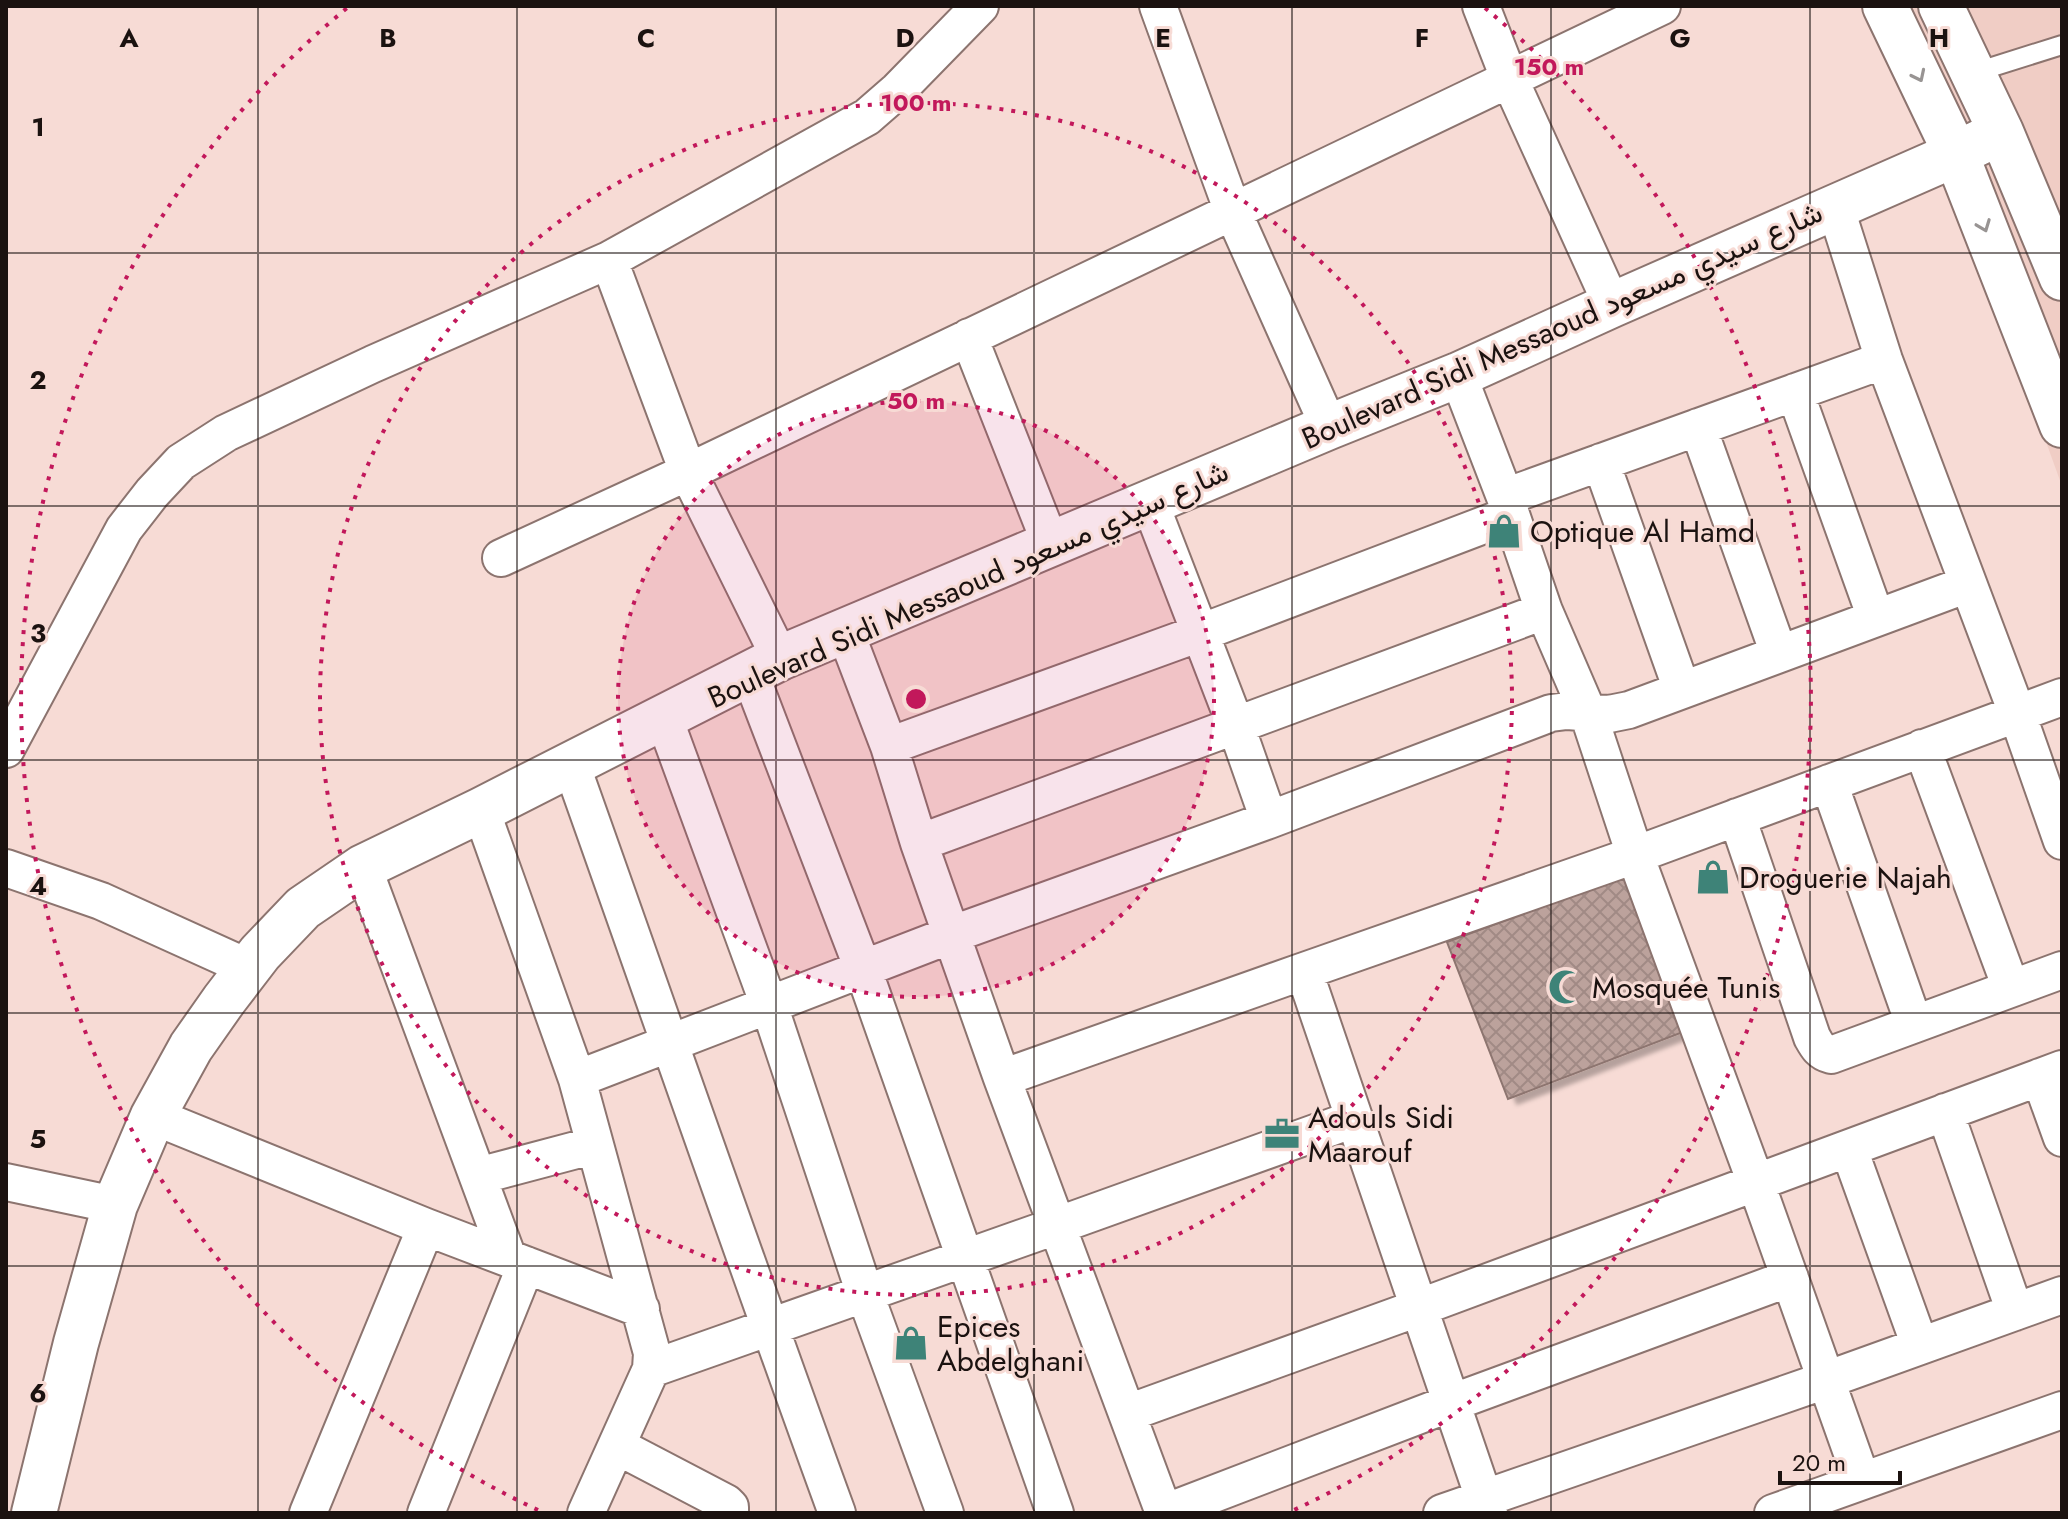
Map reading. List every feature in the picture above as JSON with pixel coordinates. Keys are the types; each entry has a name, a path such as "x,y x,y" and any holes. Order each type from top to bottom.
{"street":[{"path":"6,749 124,529 181,462 252,420 609,260 867,117 898,90 980,6"},
{"path":"1158,6 1233,212 1329,427"},
{"path":"1481,6 1509,78 1612,305"},
{"path":"501,558 688,472 1662,6"},
{"path":"1885,6 1956,154 2062,425"},
{"path":"1941,6 2001,132 2062,278"},
{"name":"Boulevard Sidi Messaoud شارع سيدي مسعود","path":"34,1513 76,1343 115,1205 153,1116 191,1047 260,953 303,908 363,867 765,666 1458,375 2001,132"},
{"path":"1835,206 1884,360 2062,841"},
{"path":"609,260 765,666 863,969 1055,1513"},
{"path":"969,337 1051,545"},
{"path":"889,746 1200,633 1507,506 1601,462 1884,360"},
{"path":"1458,375 1544,611 1588,713 1635,855 1862,1481"},
{"path":"1795,392 1876,618"},
{"path":"1698,427 1779,654"},
{"path":"1601,462 1682,690"},
{"path":"1150,503 1269,820"},
{"path":"577,1079 953,934 1269,820 1551,713 1609,714 1629,710 1968,584"},
{"path":"919,843 1544,611"},
{"path":"845,631 889,746 919,843 1002,1078 1164,1513 1790,1278"},
{"path":"1002,1078 1635,855 2062,697"},
{"path":"664,718 769,1005 865,1294 945,1513"},
{"path":"1922,748 2011,988"},
{"path":"571,764 837,1513"},
{"path":"1829,783 1914,1024"},
{"path":"481,810 577,1079 652,1353 651,1369 586,1513"},
{"path":"1737,817 1817,1046 1823,1052 1831,1055 2062,970"},
{"path":"363,867 478,1176 517,1262 426,1513"},
{"path":"6,868 101,901 249,968"},
{"path":"1304,971 1487,1506"},
{"path":"1128,1413 2051,1073 2062,1138"},
{"path":"1945,1112 2015,1312"},
{"path":"153,1116 426,1227 641,1309"},
{"path":"651,1369 1354,1119"},
{"path":"478,1176 595,1145"},
{"path":"1849,1149 1920,1346"},
{"path":"6,1182 115,1205"},
{"path":"308,1513 426,1227"},
{"path":"1442,1513 1487,1506 2062,1295"},
{"path":"1773,1513 2062,1410"},
{"path":"617,1446 726,1503 730,1513"}],"lane":[{"path":"1973,74 2062,45"}],"shaded area":[{"path":"1889,6 2062,6 2062,486 2037,417"}],"building":[{"name":"Mosquée Tunis","path":"1628,875 1683,1032 1508,1099 1447,942"}],"place":[{"name":"Optique Al Hamd","path":"1504,531"},
{"name":"Droguerie Najah","path":"1713,877"},
{"name":"Mosquée Tunis","path":"1566,987"},
{"name":"Adouls Sidi Maarouf","path":"1282,1134"},
{"name":"Epices Abdelghani","path":"911,1343"}]}
